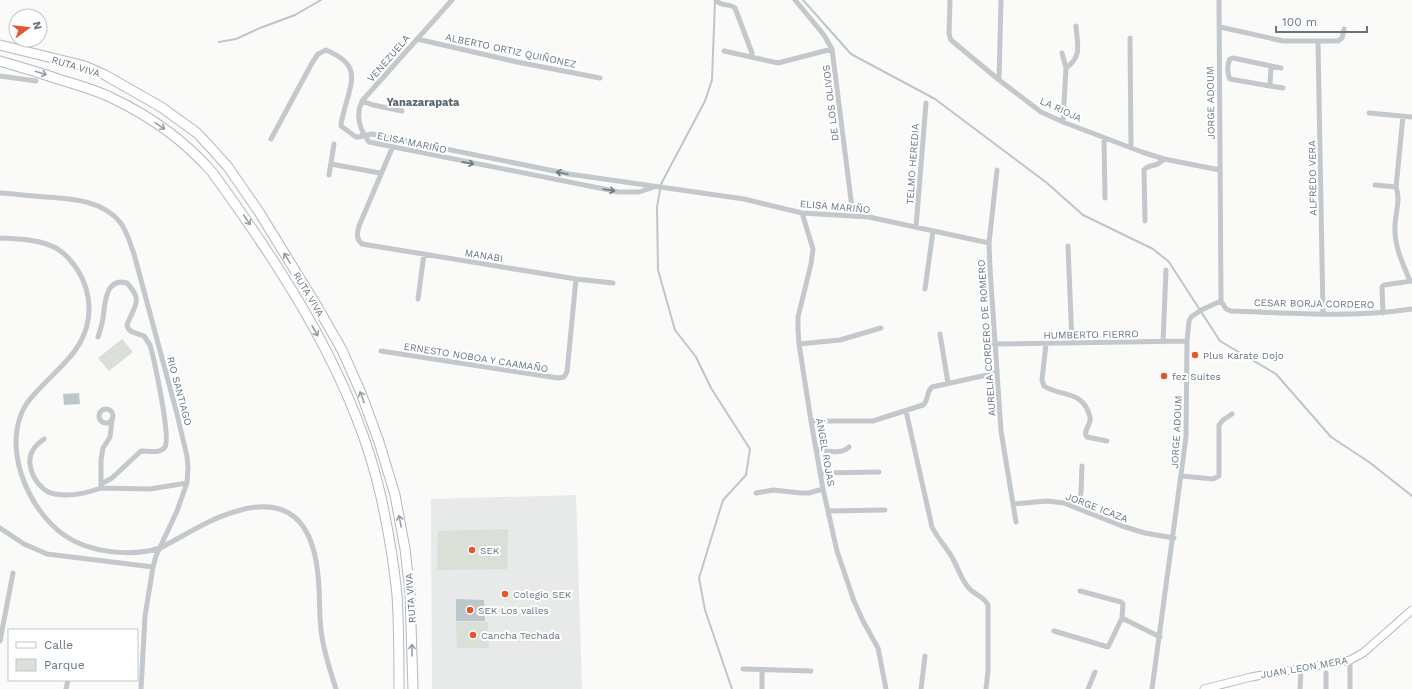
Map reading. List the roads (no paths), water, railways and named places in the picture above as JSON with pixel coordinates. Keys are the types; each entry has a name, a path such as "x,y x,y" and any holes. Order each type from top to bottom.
{"highway":[{"name":"RUTA VIVA","path":"16,48 85,66 105,74 161,107 197,133 228,168 259,212 342,350 361,393 379,442 395,495 405,550 410,593 413,689"},
{"name":"RUTA VIVA","path":"0,61 83,86 112,97 144,115 173,135 212,172 276,263 328,356 348,398 368,451 381,496 396,586 399,635 399,689"}],"street":[{"name":"VENEZUELA","path":"362,101 452,0"},
{"path":"716,0 720,4 731,5 735,8 752,53"},
{"name":"DE LOS OLIVOS","path":"795,0 824,35 832,49 853,216"},
{"name":"LA RIOJA","path":"950,0 949,34 951,40 999,80 1041,112 1062,122 1164,159 1220,170"},
{"path":"999,80 1001,0"},
{"name":"JORGE ADOUM","path":"1152,689 1182,476 1187,423 1187,341 1189,321 1191,317 1200,310 1219,302 1219,0"},
{"path":"1066,68 1076,58 1078,48 1076,26"},
{"path":"1220,27 1283,41 1318,42 1340,40 1344,34 1344,30"},
{"path":"1130,38 1131,148"},
{"name":"ALBERTO ORTIZ QUIÑONEZ","path":"417,39 517,62 600,78"},
{"name":"ALFREDO VERA","path":"1318,42 1323,314"},
{"path":"724,50 778,63 832,49"},
{"path":"271,139 315,58 318,54 326,50 347,62 352,72 352,83 341,126 356,137 363,135 358,116 358,109 362,101 373,105 402,111"},
{"path":"1062,53 1066,68 1062,122"},
{"path":"1281,68 1233,58 1229,60 1228,71 1229,77 1232,80 1283,88"},
{"path":"1270,86 1271,66"},
{"path":"1219,70 1228,71"},
{"path":"0,76 36,81"},
{"name":"TELMO HEREDIA","path":"916,227 926,103"},
{"path":"1369,113 1412,117"},
{"path":"1383,313 1382,287 1384,285 1411,281 1399,256 1394,228 1399,194 1396,187 1403,116"},
{"name":"ELISA MARIÑO","path":"363,135 372,134 590,177 744,199 802,213 869,217 989,243"},
{"name":"ELISA MARIÑO","path":"363,135 369,142 392,148 619,192 631,193 643,191 656,186"},
{"path":"1104,138 1105,198"},
{"path":"331,164 380,173 396,139"},
{"path":"329,175 334,144"},
{"path":"1145,221 1144,170 1147,166 1158,165 1164,159"},
{"name":"AURELIA CORDERO DE ROMERO","path":"997,170 989,243 994,344 1002,442 1016,522"},
{"name":"MANABI","path":"380,173 359,226 357,237 358,241 365,246 424,254 576,279 613,283"},
{"path":"589,186 590,177"},
{"path":"1375,185 1396,187"},
{"name":"RIO SANTIAGO","path":"0,193 82,201 97,205 113,214 121,223 125,229 134,254 176,410 187,456 188,467 187,483 153,567 145,616 141,689"},
{"name":"ÁNGEL ROJAS","path":"802,213 812,243 813,255 798,317 799,344 811,421 823,489 837,551 845,577 863,621 878,648 886,689"},
{"path":"925,289 934,232"},
{"path":"0,238 28,240 57,248 76,266 86,289 89,303 87,322 80,341 61,367 33,395 21,414 16,438 16,452 19,467 28,492 35,505 53,526 64,536 77,542 119,553 141,553 160,548 224,515 247,508 279,508 289,512 304,526 314,548 319,576 321,632 336,689"},
{"path":"1068,246 1072,344"},
{"path":"418,299 424,254"},
{"path":"1163,342 1166,270"},
{"name":"ERNESTO NOBOA Y CAAMAÑO","path":"382,351 558,378 564,377 567,372 576,279"},
{"path":"44,439 33,449 29,458 30,467 43,489 54,494 89,492 112,478 141,451 154,452 161,450 164,447 166,442 165,418 150,345 144,336 132,332 127,328 135,308 136,299 133,290 127,283 120,282 110,287 106,296 103,321 98,337"},
{"name":"CESAR BORJA CORDERO","path":"1219,302 1226,309 1232,311 1323,314 1383,313 1412,309"},
{"path":"799,344 840,340 881,328"},
{"path":"940,334 948,383"},
{"name":"HUMBERTO FIERRO","path":"994,344 1072,344 1187,341"},
{"path":"1046,344 1043,384 1046,388 1076,397 1085,407 1090,416 1090,421 1085,432 1086,436 1107,441"},
{"path":"811,421 873,421 924,404 930,388 996,372"},
{"path":"101,486 101,460 103,448 110,437 113,415 111,411 102,409 99,413 99,419 106,424 110,437"},
{"path":"906,411 932,527 935,534 953,559 967,587 984,599 988,605 988,671 986,689"},
{"path":"1182,476 1213,479 1218,477 1220,473 1219,425 1223,420 1232,414"},
{"path":"106,424 112,420"},
{"path":"816,449 839,451 846,450 849,447"},
{"path":"1078,507 1081,492 1082,466"},
{"path":"821,473 879,472"},
{"path":"101,486 150,489 187,483"},
{"path":"756,493 774,490 809,493 823,489"},
{"name":"JORGE ICAZA","path":"1014,504 1047,501 1064,503 1078,507 1134,530 1174,538"},
{"path":"828,511 885,510"},
{"path":"0,528 24,544 47,554 153,567"},
{"path":"0,640 13,573"},
{"path":"1054,631 1108,647 1122,618 1123,604 1121,602 1080,591"},
{"name":"JUAN LEON MERA","path":"1204,689 1251,677 1350,660 1363,653 1412,610"},
{"path":"1122,618 1160,637"},
{"path":"921,689 925,656"},
{"path":"1350,660 1350,689"},
{"path":"743,669 811,671"},
{"path":"1300,689 1301,669"},
{"path":"762,670 762,689"},
{"path":"1088,689 1095,672"},
{"path":"1326,673 1326,689"}],"waterway":[{"path":"219,42 236,39 295,15 321,0"},
{"path":"803,0 851,54 935,99 1047,183 1083,215 1153,249 1169,262 1220,341 1276,374 1331,437 1369,462 1412,496"},
{"path":"715,1 712,80 705,101 661,184 657,207 658,270 675,330 696,357 711,388 750,449 746,475 723,500 699,578 705,610 732,689"}],"place":[{"name":"Plus Karate Dojo","path":"1195,355"},
{"name":"fez Suites","path":"1164,376"},
{"name":"SEK","path":"472,550"},
{"name":"Colegio SEK","path":"505,594"},
{"name":"SEK Los valles","path":"470,610"},
{"name":"Cancha Techada","path":"473,635"}],"district":[{"name":"Yanazarapata","path":"423,102"}]}
